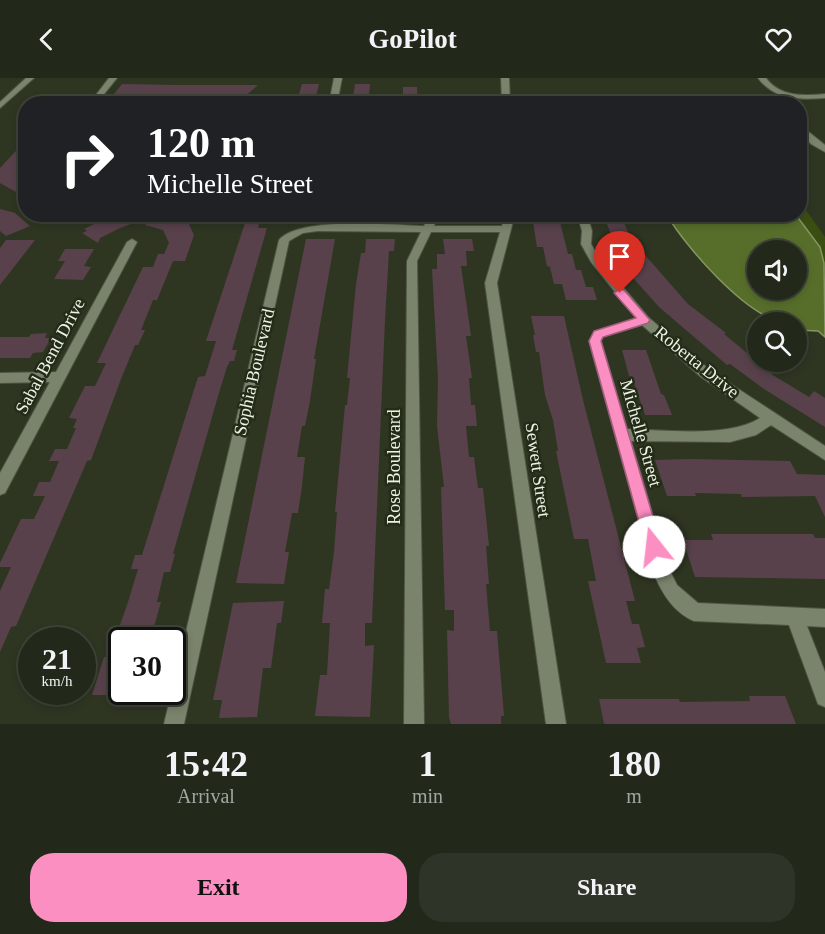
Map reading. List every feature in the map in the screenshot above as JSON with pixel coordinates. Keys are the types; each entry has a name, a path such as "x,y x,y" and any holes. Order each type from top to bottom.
{"street":[{"path":"0,106 30,78"},
{"path":"98,96 113,78"},
{"path":"335,96 338,78"},
{"path":"505,78 506,96"},
{"path":"763,78 764,82 783,96"},
{"path":"807,98 825,96"},
{"path":"807,134 825,149"},
{"name":"Sophia Boulevard","path":"174,724 284,240 292,233 302,229 416,222"},
{"name":"Rose Boulevard","path":"414,724 412,261 432,222"},
{"name":"Sewett Street","path":"508,222 491,283 556,724"},
{"name":"Roberta Drive","path":"584,222 587,231 586,244 596,262 644,320 706,374 825,454"},
{"name":"Sabal Bend Drive","path":"0,488 132,242"},
{"name":"Michelle Street","path":"644,320 599,334 595,341 660,570 671,591 694,612 794,616"},
{"path":"0,378 59,377"},
{"path":"622,435 730,436 751,431 771,418"},
{"path":"825,618 794,616 825,697"}],"shaded area":[{"path":"807,212 825,237 825,272 820,247 801,222 807,222"},
{"path":"672,222 801,222 820,247 824,263 825,337 818,331 807,330 807,312 759,312 717,278"}],"building":[{"path":"122,84 258,85 245,96 112,96"},
{"path":"302,84 319,84 316,96 298,96"},
{"path":"355,84 370,84 369,96 353,96"},
{"path":"403,87 417,87 418,96 403,96"},
{"path":"18,149 18,191 0,183 0,168"},
{"path":"0,209 15,213 18,216 18,222 25,222 30,226 6,236 0,231"},
{"path":"98,222 136,222 100,238 98,243 82,233 87,231 84,229"},
{"path":"149,222 188,222 194,235 185,261 173,261 157,300 153,300 141,330 145,330 138,345 135,345 91,460 87,461 16,626 11,627 0,652 0,591 11,567 0,567 0,563 21,519 34,519 45,496 33,496 39,482 50,482 59,461 49,461 55,449 67,449 76,428 73,428 77,419 69,418 85,386 95,386 106,363 97,363 143,267 153,267 158,254 164,254 169,243 163,230 145,225"},
{"path":"245,222 259,222 258,228 267,228 232,350 237,350 234,361 230,361 227,367 218,396 173,554 175,554 170,572 164,572 157,602 161,602 154,627 119,627 138,569 131,569 135,555 142,555 198,377 205,376 216,341 206,341"},
{"path":"533,222 560,222 568,254 572,254 576,270 581,270 586,287 593,287 597,300 566,300 562,284 554,284 543,247 537,247"},
{"path":"606,222 624,222 629,234 619,234 635,257 645,255 688,304 726,333 724,334 747,353 747,372 774,372 771,374 809,397 814,391 825,398 825,427 764,389 730,364 727,365 659,307 626,270 606,242 614,242"},
{"path":"306,239 335,239 314,359 316,359 310,401 305,426 302,426 297,457 305,457 298,513 292,513 285,552 289,552 284,584 236,583"},
{"path":"366,239 395,239 394,251 389,251 372,623 365,623 365,646 374,645 370,717 315,716 320,675 327,675 330,623 322,623 325,589 329,589 334,552 337,512 335,512 345,405 347,405 350,378 347,378 356,284 361,253 365,253"},
{"path":"443,239 472,239 474,251 466,251 467,266 461,266 471,336 466,336 472,378 469,378 471,405 475,405 477,426 466,426 469,457 474,457 478,488 483,488 489,546 486,546 489,584 486,584 490,631 497,631 504,716 501,716 501,724 451,724 449,717 447,630 454,631 454,610 445,610 441,487 444,487 437,426 438,378 432,269 437,269 437,254 445,254"},
{"path":"6,240 35,240 0,285 0,248"},
{"path":"65,249 94,249 84,266 91,267 83,280 54,279 65,261 58,261"},
{"path":"531,316 564,316 583,400 635,601 626,601 632,624 639,624 645,647 637,648 641,663 606,663 588,581 596,581 588,539 574,539 556,451 558,451 553,420 545,395"},
{"path":"47,333 45,338 51,338 43,352 33,353 30,358 0,358 0,337 29,337 31,334"},
{"path":"622,350 646,350 661,394 664,395 672,415 645,415 634,383 631,383"},
{"path":"655,460 790,461 797,474 825,475 825,517 815,496 742,497 741,494 695,493 696,496 667,496"},
{"path":"711,534 813,534 815,538 825,538 825,579 695,577 683,540 713,540"},
{"path":"284,601 281,623 277,623 271,668 263,668 257,717 219,718 222,700 213,700 233,603"},
{"path":"104,657 108,657 108,695 96,695 96,682"},
{"path":"749,696 785,696 796,724 604,724 599,699 679,699 680,702 750,701"}],"route":[{"path":"620,293 644,320 599,334 595,341 654,547"}]}
